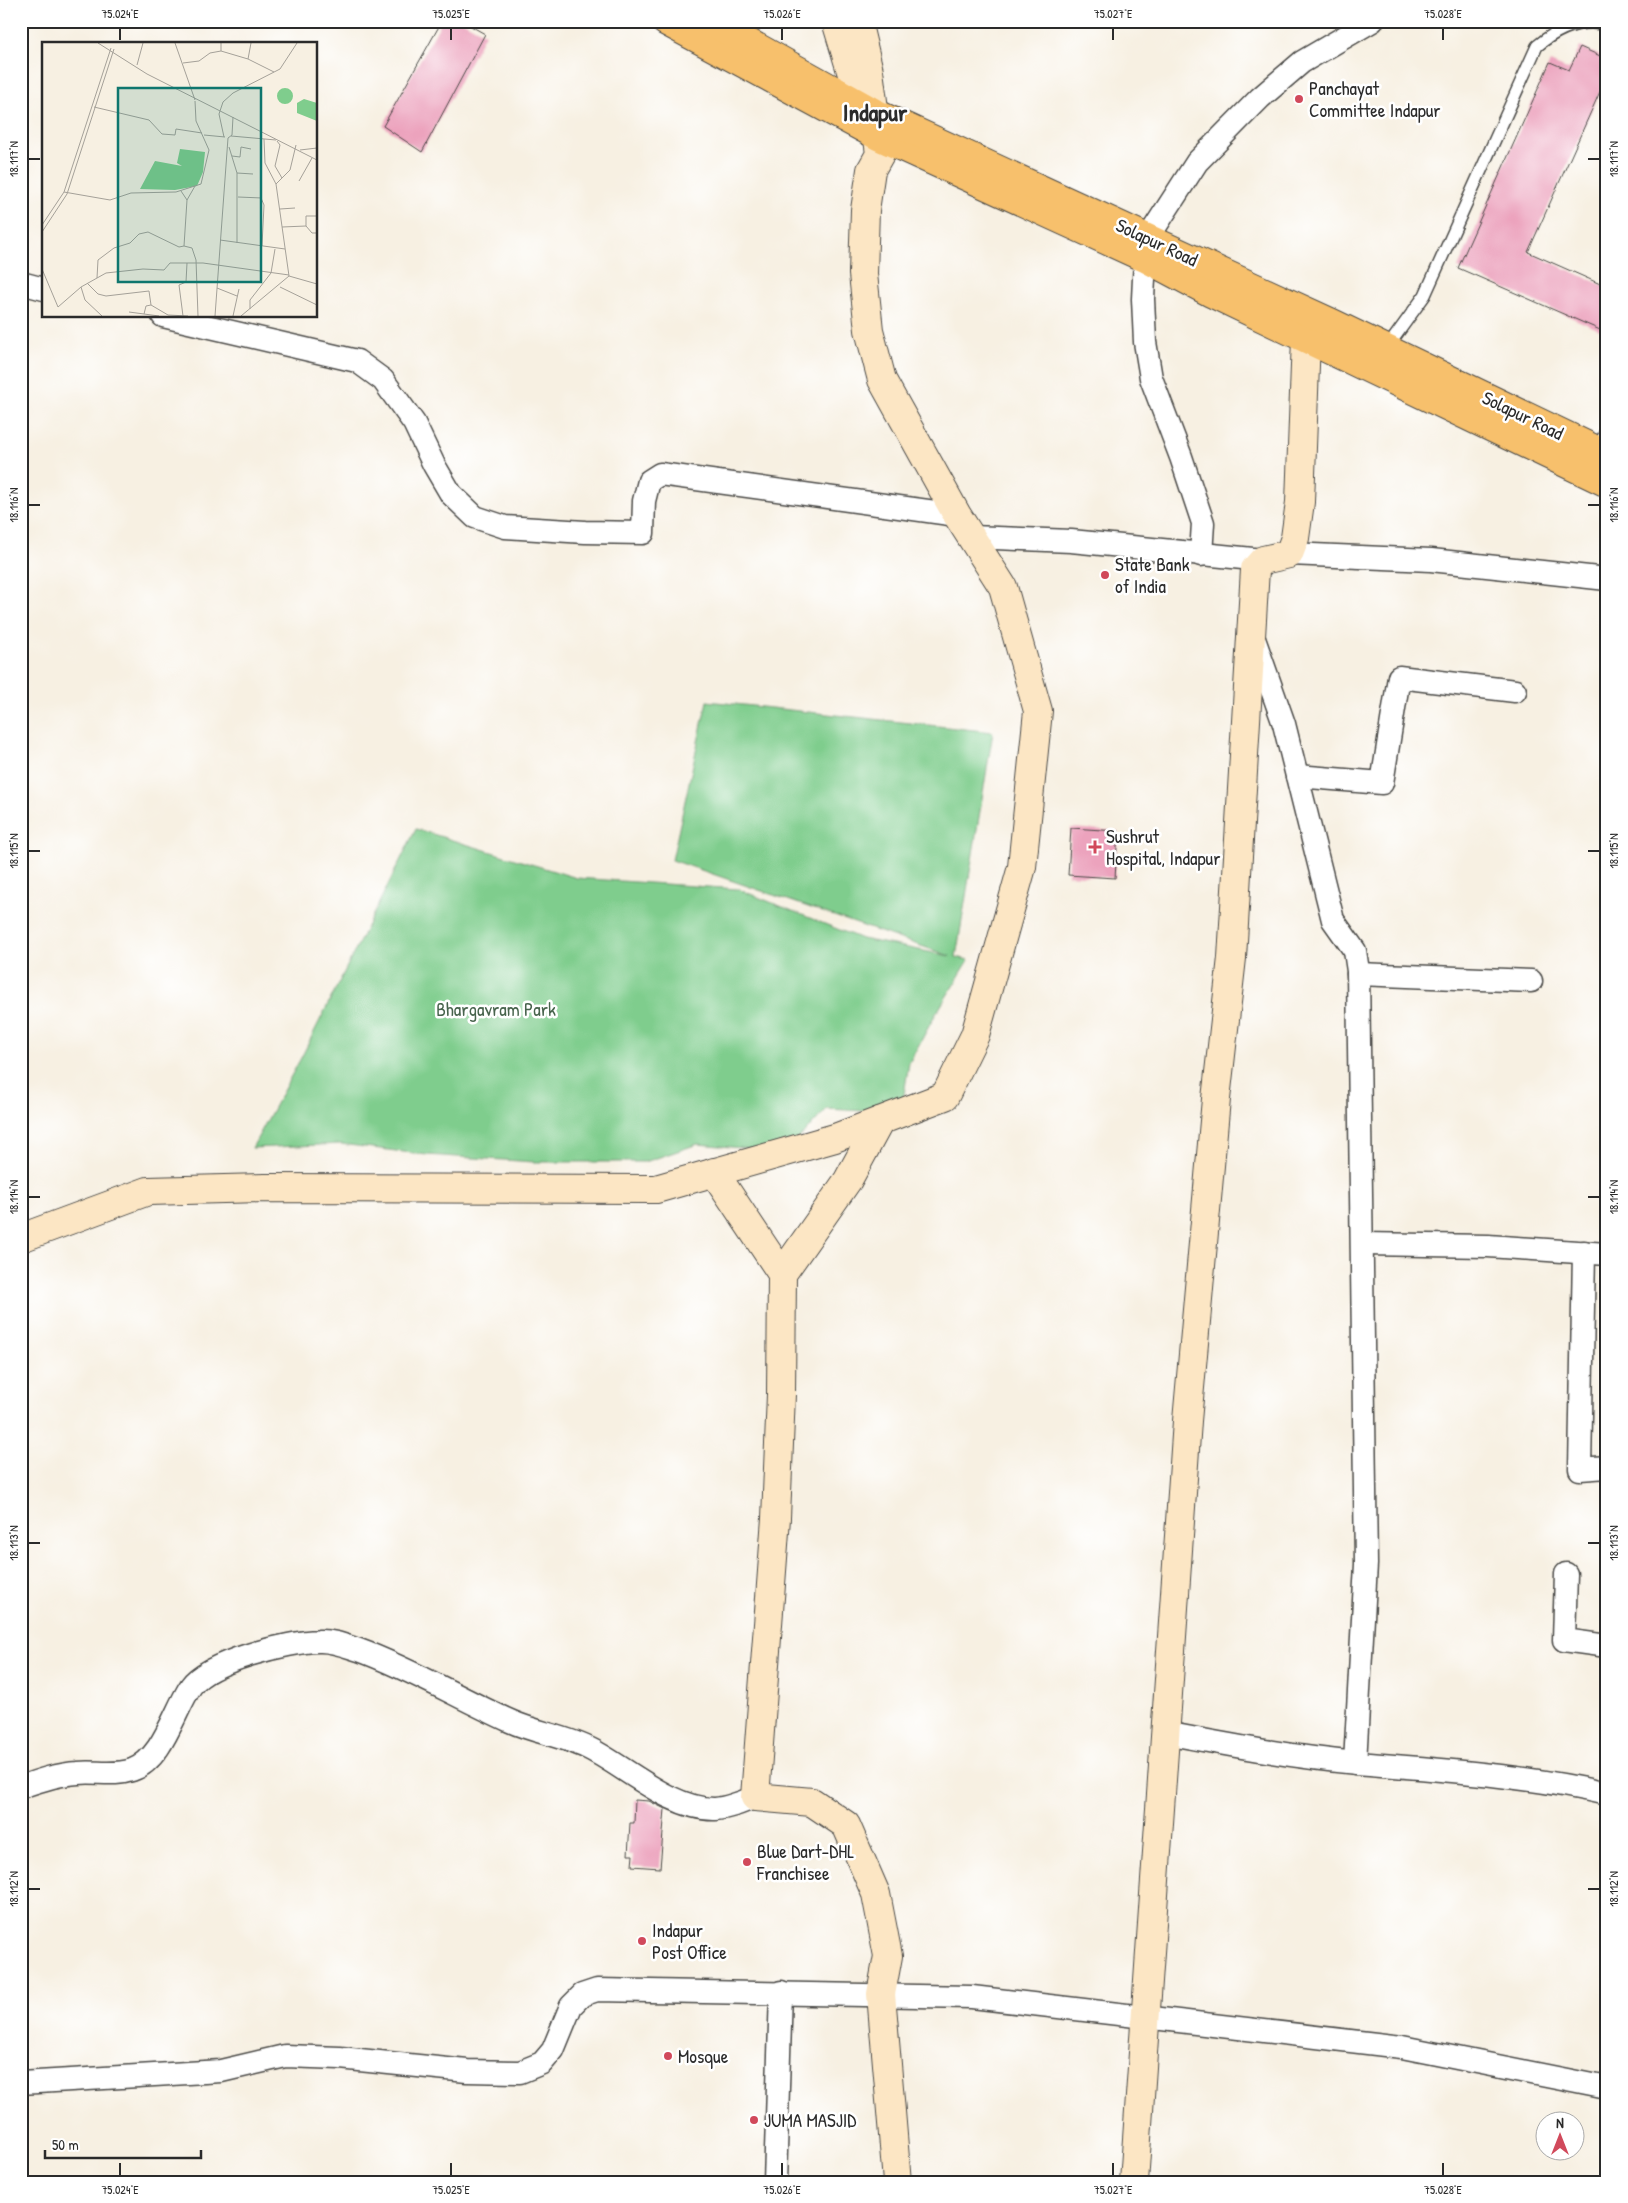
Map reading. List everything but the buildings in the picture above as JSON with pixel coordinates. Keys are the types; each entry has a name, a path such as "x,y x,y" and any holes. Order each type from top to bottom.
{"main road":[{"path":"666,21 869,120"},
{"name":"Solapur Road","path":"710,21 869,120 1147,248 1381,360 1602,458"},
{"path":"1147,248 1306,338 1381,360"}],"street":[{"path":"836,21 869,120"},
{"path":"21,1238 148,1191 265,1188 656,1189 835,1138 945,1096 975,1035 1022,867 1038,711 1003,587 964,526 882,380 869,330 863,274 865,210 872,170 864,154 869,120 870,71 857,21"},
{"path":"1201,555 1203,523 1181,457 1151,378 1145,342 1143,299 1147,248 1197,162 1260,98 1302,62 1372,21"},
{"path":"21,284 42,289"},
{"path":"172,318 357,361 383,380 414,423 434,465 451,494 475,517 505,526 643,534 644,501 648,480 660,474 964,526 1071,541 1201,555 1431,560 1607,578"},
{"path":"1134,2182 1187,1422 1216,1099 1232,958 1252,636 1254,569 1276,557 1295,538 1300,502 1306,338"},
{"path":"1252,636 1284,724 1333,920 1355,951 1358,974 1366,1564 1355,1762"},
{"path":"1297,776 1382,782 1399,677 1515,691"},
{"path":"1358,974 1531,981"},
{"path":"782,1274 848,1180 880,1121"},
{"path":"714,1172 782,1274 781,1394 776,1508 755,1797"},
{"path":"1363,1244 1488,1246 1607,1254"},
{"path":"1584,1252 1580,1469 1607,1467"},
{"path":"1566,1574 1564,1640 1607,1646"},
{"path":"21,1787 55,1776 132,1770 145,1761 161,1744 192,1685 206,1673 234,1659 320,1640 342,1644 386,1660 510,1721 591,1749 668,1795 690,1805 715,1808 737,1804 755,1797 812,1802 846,1825 876,1894 888,1956 881,1994 897,2182"},
{"path":"1165,1734 1262,1750 1355,1762 1478,1772 1607,1794"},
{"path":"21,2083 222,2071 285,2056 340,2058 467,2071 520,2072 542,2064 553,2050 572,2006 582,1995 597,1990 972,1997 1402,2047 1607,2088"},
{"path":"775,2182 780,1992"}],"lane":[{"path":"1381,360 1425,295 1537,46 1560,30 1573,25 1587,23 1607,25"}],"green space":[{"name":"Bhargavram Park","path":"707,701 993,732 956,957 969,960 934,1017 909,1063 901,1113 827,1109 786,1152 698,1144 645,1162 534,1162 427,1155 341,1144 252,1148 302,1056 416,829 577,878 738,889 862,939 950,956 672,860"}],"place":[{"name":"Panchayat Committee Indapur","path":"1299,99"},
{"name":"State Bank of India","path":"1105,575"},
{"name":"Sushrut Hospital, Indapur","path":"1095,847"},
{"name":"Blue Dart-DHL Franchisee","path":"747,1862"},
{"name":"Indapur Post Office","path":"642,1941"},
{"name":"Mosque","path":"668,2056"},
{"name":"JUMA MASJID","path":"754,2120"}],"district":[{"name":"Indapur","path":"875,113"}]}
